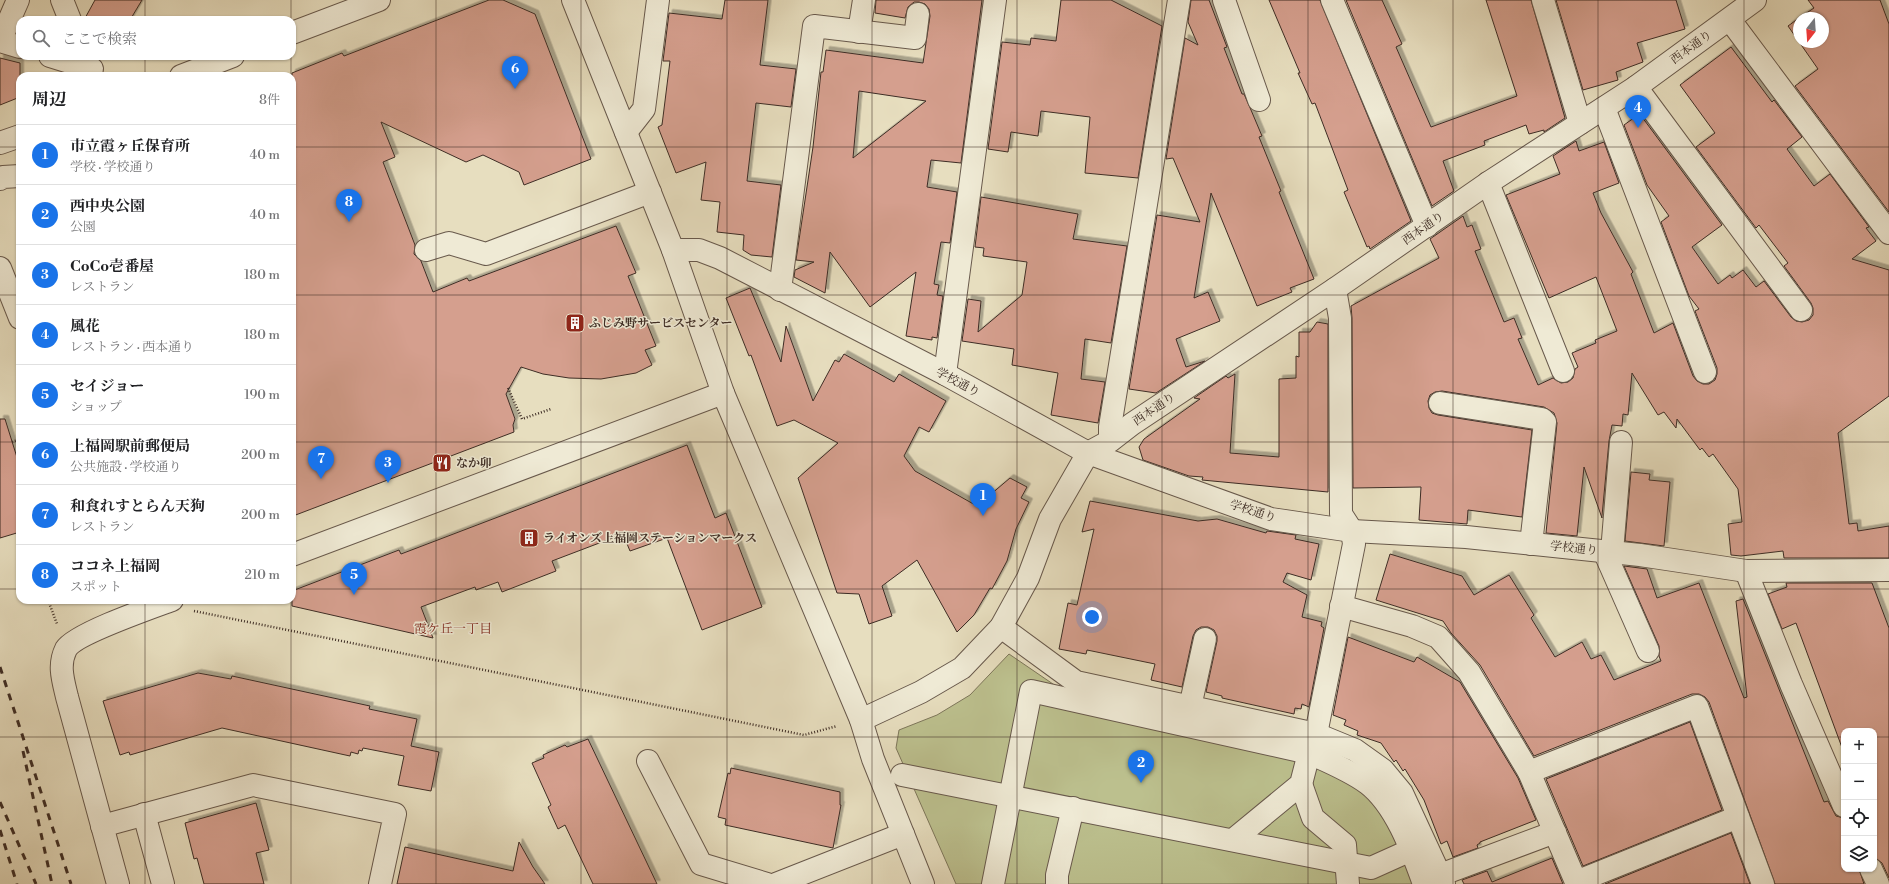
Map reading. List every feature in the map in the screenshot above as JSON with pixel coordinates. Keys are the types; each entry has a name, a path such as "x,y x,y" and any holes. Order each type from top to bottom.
{"street":[{"path":"16,46 0,41 18,0"},
{"path":"62,0 68,16"},
{"path":"296,31 379,0"},
{"path":"573,0 673,250 723,393 861,720 873,759 924,884"},
{"path":"626,132 644,109 658,0"},
{"path":"859,32 864,0"},
{"path":"945,374 995,0"},
{"path":"1112,439 1110,436 1110,427 1179,0"},
{"path":"1224,0 1259,100"},
{"path":"1332,0 1427,226"},
{"path":"1543,0 1580,123"},
{"name":"西本通り","path":"1088,453 1112,439 1132,424 1335,289 1488,183 1636,87 1756,0"},
{"path":"780,290 814,26 915,38 918,14"},
{"path":"1730,20 1889,233"},
{"path":"65,60 92,67"},
{"path":"191,72 223,60"},
{"path":"1636,87 1801,310"},
{"path":"1604,108 1704,372"},
{"path":"0,179 3,177 16,176"},
{"path":"1488,183 1563,371"},
{"path":"426,250 449,243 486,254 650,192"},
{"name":"学校通り","path":"673,250 699,250 720,258 945,374 1088,453 1271,519 1352,531 1466,537 1608,552 1746,571 1888,574"},
{"path":"0,268 16,308"},
{"path":"1233,840 1301,784 1313,744 1354,544 1352,531 1341,514 1340,318 1335,289"},
{"path":"296,553 723,393"},
{"path":"1440,403 1542,419 1545,422 1530,544"},
{"path":"1622,442 1608,552 1648,651"},
{"path":"861,720 921,692 962,668 1001,627 1028,578 1050,519 1088,453"},
{"path":"1746,571 1791,684 1841,800"},
{"path":"118,884 67,697 61,670 62,662 67,647 101,627 181,605"},
{"path":"1342,606 1412,626 1438,637 1469,672 1529,772 1576,882 1738,817"},
{"path":"1001,627 1076,682 1190,707 1313,744 1338,766 1368,784 1389,809 1401,828 1411,850 1436,881"},
{"path":"1190,707 1205,639"},
{"path":"993,884 1031,691 1313,744 1355,750 1383,770 1402,793 1436,881"},
{"path":"1529,772 1697,706 1763,884"},
{"path":"648,761 700,864 767,884"},
{"path":"902,775 1233,840 1348,873 1371,868 1411,850"},
{"path":"1301,784 1313,818 1345,845 1348,873"},
{"path":"102,826 253,785 395,814 380,884"},
{"path":"1057,884 1057,875 1073,808"},
{"path":"144,814 163,884"},
{"path":"1436,881 1555,832"},
{"path":"776,884 903,834"},
{"path":"1872,872 1878,884"}],"path":[{"path":"508,388 522,419 551,409"},
{"path":"12,442 16,440"},
{"path":"49,604 59,630"},
{"path":"181,605 804,735 861,720"}],"green space":[{"path":"1009,654 1072,697 1354,768 1430,884 956,884 896,748 899,730 937,715 970,695"}],"building":[{"path":"95,0 142,0 132,16 86,16"},
{"path":"489,0 503,0 535,14 591,159 524,185 519,172 483,155 466,162 381,122 395,157 383,162 415,245 414,254 421,261 433,292 467,278 469,281 616,226 636,273 628,276 656,346 645,350 652,365 636,373 601,379 569,378 543,374 521,367 506,394 515,419 513,425 514,432 296,515 296,72 294,72 342,53 344,56"},
{"path":"725,0 768,0 760,65 796,69 791,107 756,103 747,181 781,185 772,257 751,255 743,250 744,235 717,232 720,202 701,200 706,162 676,173 658,127 662,125 670,61 663,61 669,13 722,19"},
{"path":"876,0 982,0 961,163 931,160 927,187 957,192 950,243 941,242 934,284 939,285 937,295 943,296 937,338 932,337 932,340 906,336 916,272 870,307 830,252 825,293 794,277 795,270 814,262 796,260 813,147 821,72 823,72 826,50 923,63 930,16 929,9 925,4 914,2 908,7 905,18 875,13","holes":["859,91 926,101 853,158"]},
{"path":"1061,0 1111,0 1162,26 1138,178 1085,173 1090,117 1041,111 1038,136 1011,132 1008,152 988,149 1002,42 1030,45 1031,38 1056,41"},
{"path":"1191,0 1209,0 1227,47 1224,48 1242,94 1244,94 1262,136 1259,137 1281,191 1279,192 1314,279 1290,288 1292,292 1257,306 1211,193 1194,298 1208,292 1220,321 1176,339 1186,367 1205,361 1156,393 1129,389 1157,215 1200,222 1173,158 1166,159 1185,38 1198,45 1188,22"},
{"path":"1269,0 1320,0 1411,221 1370,249 1369,246 1367,247 1344,192 1348,190 1315,103 1312,104 1298,73 1300,73"},
{"path":"1346,0 1382,0 1402,44 1396,47 1431,127 1517,96 1486,0 1531,0 1565,118 1544,132 1544,130 1529,134 1526,125 1484,141 1485,145 1443,161 1454,191 1432,206"},
{"path":"1556,0 1676,0 1685,29 1637,43 1643,62 1616,72 1618,80 1583,90"},
{"path":"1808,0 1880,0 1889,24 1889,212 1795,86 1818,69 1803,48 1829,48 1829,12 1808,12 1814,8"},
{"path":"1793,22 1793,33 1788,26"},
{"path":"1731,47 1772,102 1774,100 1802,137 1787,149 1814,186 1830,174 1869,227 1866,228 1876,241 1852,259 1889,270 1889,396 1838,433 1849,524 1857,523 1858,531 1889,526 1889,558 1784,558 1783,551 1741,556 1731,555 1728,524 1742,522 1738,489 1713,454 1709,457 1702,448 1700,450 1677,419 1676,428 1664,412 1658,415 1632,373 1628,415 1623,414 1622,426 1612,425 1609,441 1602,518 1584,467 1577,536 1546,533 1557,423 1554,413 1544,407 1442,391 1435,392 1430,395 1428,401 1429,408 1432,413 1438,415 1532,430 1522,517 1468,510 1467,524 1419,520 1421,487 1353,488 1351,306 1439,258 1430,239 1463,216 1467,227 1472,225 1481,249 1475,251 1504,322 1514,318 1522,338 1518,339 1538,385 1553,378 1561,383 1568,382 1573,378 1575,369 1578,367 1572,353 1596,343 1595,340 1617,331 1596,277 1549,298 1506,195 1560,174 1553,156 1576,141 1579,151 1604,142 1619,183 1593,193 1601,213 1633,272 1631,274 1654,333 1673,323 1693,376 1697,381 1703,384 1709,384 1715,380 1717,368 1695,311 1699,309 1689,296 1661,222 1669,216 1647,185 1624,125 1638,115 1640,119 1642,117 1722,225 1692,247 1718,284 1730,275 1732,278 1743,270 1756,287 1764,281 1791,317 1796,321 1802,322 1809,320 1813,315 1813,308 1784,266 1788,263 1759,225 1756,228 1696,147 1715,133 1680,85"},
{"path":"0,58 20,63 20,72 16,72 16,99 0,105"},
{"path":"981,197 1078,214 1073,239 1127,246 1111,343 1085,339 1081,379 1105,382 1098,423 1051,415 1058,373 1012,365 1014,349 962,341 968,299 981,301 978,332 1022,295 1027,262 983,256 984,248 975,247"},
{"path":"750,288 781,362 786,326 813,401 835,360 839,362 844,354 894,382 899,374 946,401 929,432 919,427 904,456 915,471 977,506 1010,478 1027,487 1021,498 1029,502 1016,529 1007,561 992,589 990,588 974,615 957,632 917,560 882,586 892,616 869,624 859,594 837,593 798,478 838,443 794,420 777,426 751,355 749,356 726,298"},
{"path":"1317,322 1328,324 1328,492 1202,480 1203,477 1189,476 1143,460 1139,447 1144,439 1200,399 1194,398 1226,376 1228,378 1235,374 1230,453 1279,457 1279,379 1296,378 1296,356 1299,357 1299,332 1310,332"},
{"path":"0,419 5,419 16,454 16,533 0,538"},
{"name":"ライオンズ上福岡ステーションマークス","path":"687,445 715,518 726,513 762,607 702,630 667,538 630,551 623,534 552,561 556,571 502,592 498,582 476,590 475,587 421,607 433,638 292,606 292,604 296,604 296,589 399,550 401,554"},
{"path":"1631,472 1650,474 1649,480 1670,482 1664,546 1625,541"},
{"path":"1090,501 1198,521 1217,519 1266,533 1267,531 1296,535 1295,539 1319,544 1311,580 1287,573 1283,582 1307,595 1302,617 1322,622 1321,626 1324,628 1309,707 1302,704 1301,709 1295,708 1294,714 1222,698 1222,696 1206,692 1217,641 1217,636 1214,630 1208,627 1201,627 1196,630 1193,636 1182,687 1151,680 1155,664 1087,650 1086,654 1059,649 1068,603 1077,605 1094,529 1082,532"},
{"path":"1390,554 1462,576 1474,595 1509,575 1534,615 1531,618 1555,657 1582,642 1591,659 1601,655 1614,680 1661,661 1659,656 1659,646 1624,566 1647,569 1657,598 1699,583 1744,698 1747,697 1736,601 1743,599 1824,802 1828,801 1836,816 1841,817 1841,872 1860,872 1864,884 1775,884 1709,702 1705,697 1699,694 1692,694 1534,756 1480,665 1451,633 1443,621 1376,600"},
{"path":"1786,583 1872,583 1889,628 1889,878 1882,863 1877,859 1877,728 1841,728 1841,745 1796,623 1782,629 1768,594 1787,587"},
{"path":"1348,637 1414,662 1417,657 1460,682 1518,778 1536,820 1480,842 1477,845 1478,848 1453,857 1447,841 1441,844 1424,800 1405,769 1403,771 1396,760 1394,762 1381,743 1357,735 1358,731 1344,725 1346,720 1333,715"},
{"path":"198,673 231,679 232,676 370,706 369,709 417,719 411,746 439,752 431,791 398,785 404,756 363,748 362,751 359,750 358,754 351,752 350,756 222,728 130,755 129,752 120,755 103,701"},
{"path":"1690,722 1722,810 1583,866 1546,779"},
{"path":"588,739 657,884 593,884 565,825 558,829 548,807 551,805 532,763 544,758 543,755 565,745 567,747"},
{"path":"731,768 840,792 841,805 833,848 725,825 726,819 718,817 728,773 730,774"},
{"path":"256,803 269,850 256,853 264,884 204,884 197,858 194,859 185,823"},
{"path":"1731,833 1750,884 1605,884"},
{"path":"519,842 533,867 545,884 397,884 405,847 513,871"},
{"path":"1552,858 1563,884 1464,884 1462,880 1487,871 1492,882"}],"railway":[{"path":"0,667 71,884"},
{"path":"23,751 52,884"},
{"path":"0,802 36,884"},
{"path":"0,830 17,884"}],"place":[{"name":"上福岡駅前郵便局","path":"515,89"},
{"name":"風花","path":"1638,128"},
{"name":"ココネ上福岡","path":"349,222"},
{"name":"ふじみ野サービスセンター","path":"575,323"},
{"name":"なか卯","path":"442,463"},
{"name":"和食れすとらん天狗","path":"321,479"},
{"name":"CoCo壱番屋","path":"388,483"},
{"name":"市立霞ヶ丘保育所","path":"983,516"},
{"name":"ライオンズ上福岡ステーションマークス","path":"529,538"},
{"name":"セイジョー","path":"354,595"},
{"name":"西中央公園","path":"1141,783"}],"district":[{"name":"霞ケ丘一丁目","path":"453,628"}]}
